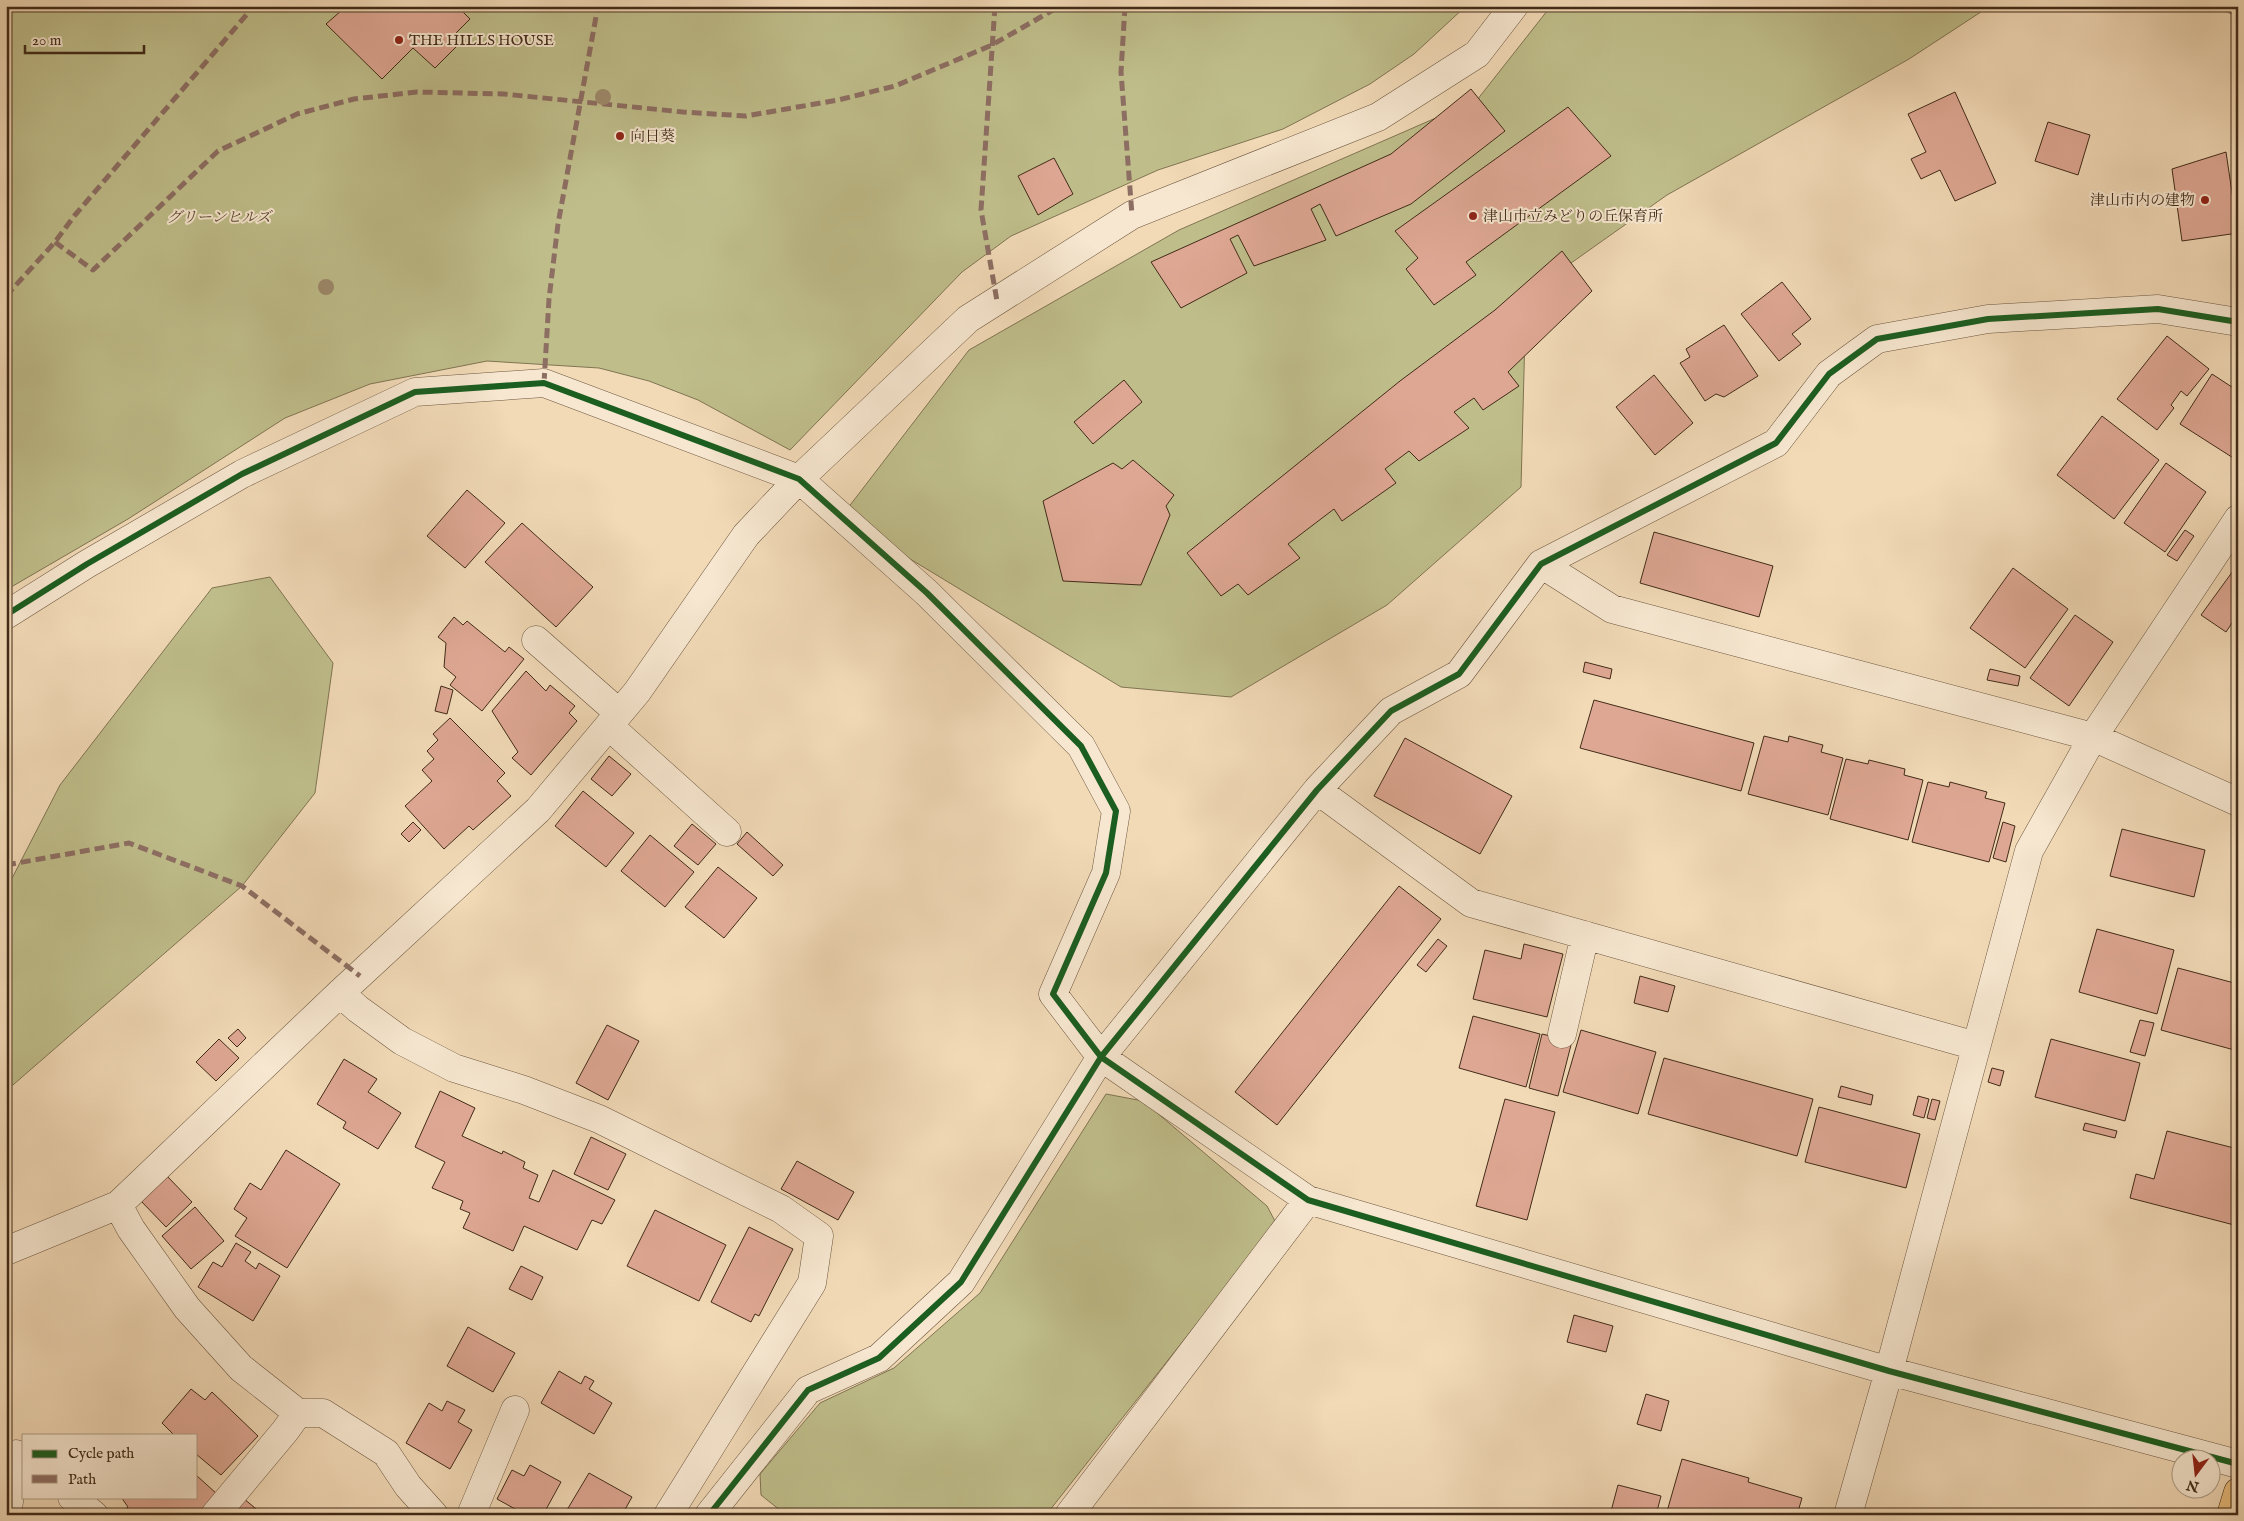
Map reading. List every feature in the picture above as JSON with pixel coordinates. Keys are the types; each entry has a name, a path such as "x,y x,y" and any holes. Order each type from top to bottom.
{"main road":[{"path":"2232,1515 2238,1492"}],"street":[{"path":"6,1250 118,1205 340,993 538,810 637,692 746,535 799,479 968,319 1132,215 1378,117 1477,54 1514,6"},
{"path":"710,1515 808,1390 879,1358 960,1282 1101,1057 1316,790 1391,711 1458,674 1541,564 1776,443 1829,374 1877,339 1988,319 2158,309 2238,322"},
{"path":"6,615 88,564 242,474 414,392 544,383 799,479 927,593 1081,746 1116,811 1106,873 1053,994 1101,1057 1308,1200 1889,1371 2238,1464"},
{"path":"1848,1515 1889,1371 2029,851 2093,737 2238,519"},
{"path":"1541,564 1612,608 2093,737 2238,802"},
{"path":"536,640 727,832"},
{"path":"1316,790 1472,903 1976,1046"},
{"path":"1562,1034 1585,935"},
{"path":"340,993 358,1009 402,1041 454,1068 524,1090 599,1119 781,1209 819,1236 812,1283 668,1515"},
{"path":"1069,1515 1308,1200"},
{"path":"118,1205 131,1229 187,1308 241,1368 298,1413 323,1413 386,1453 408,1486 434,1515"},
{"path":"471,1515 515,1410"},
{"path":"215,1515 298,1413"},
{"path":"7,1515 15,1453"},
{"path":"73,1498 94,1515"}],"green space":[{"name":"グリーンヒルズ","path":"6,6 1466,6 1414,54 1370,84 1283,129 1158,170 1011,236 962,272 790,450 698,400 649,381 599,368 487,361 370,384 285,418 128,519 6,590"},
{"path":"1551,6 1990,6 1909,59 1667,195 1526,295 1521,487 1387,605 1231,697 1121,687 841,517 969,350 1179,230 1477,100"},
{"path":"2209,6 2238,6 2238,16"},
{"path":"270,577 333,663 315,793 242,886 6,1091 6,890 60,785 212,588"},
{"path":"1106,1094 1143,1101 1267,1206 1276,1223 1046,1515 786,1515 761,1495 760,1474 820,1403 894,1368 980,1293"}],"building":[{"name":"THE HILLS HOUSE","path":"338,6 457,6 470,19 453,36 459,44 435,68 413,48 382,79 326,24 342,10"},
{"path":"1471,89 1505,131 1411,204 1336,236 1320,204 1311,209 1326,240 1254,266 1238,235 1230,239 1247,273 1181,308 1151,262 1391,154"},
{"path":"1955,92 1996,183 1955,201 1940,170 1921,179 1911,159 1926,152 1908,114"},
{"path":"1568,107 1611,156 1466,262 1476,275 1434,305 1406,269 1418,258 1395,231"},
{"name":"津山市内の建物","path":"2048,122 2090,135 2078,175 2035,161"},
{"name":"津山市内の建物","path":"2226,152 2238,233 2182,241 2172,169"},
{"path":"1054,158 1073,194 1038,215 1018,176"},
{"path":"1562,251 1592,291 1508,372 1519,386 1483,410 1474,398 1454,412 1469,428 1419,461 1409,451 1385,469 1396,483 1342,521 1334,509 1288,544 1300,558 1248,595 1238,584 1221,596 1187,553 1400,381 1495,310"},
{"path":"1782,282 1811,319 1792,334 1801,344 1779,361 1741,314"},
{"path":"1724,325 1758,376 1724,397 1716,394 1705,401 1680,363 1690,357 1686,349"},
{"path":"2167,336 2209,369 2187,396 2181,391 2171,405 2174,408 2157,430 2117,399"},
{"path":"2212,374 2238,391 2238,461 2180,424"},
{"path":"1654,375 1693,423 1655,455 1616,407"},
{"path":"1124,380 1142,402 1093,444 1074,422"},
{"path":"2102,416 2159,460 2114,519 2057,475"},
{"path":"1133,460 1174,495 1166,506 1170,515 1141,585 1063,581 1043,501 1113,463 1122,469"},
{"path":"2166,463 2206,492 2165,552 2124,523"},
{"path":"467,490 505,523 465,568 427,536"},
{"path":"522,523 593,587 556,627 485,562"},
{"path":"2185,530 2194,536 2177,561 2167,555"},
{"path":"1654,532 1773,566 1759,617 1640,583"},
{"path":"2238,564 2238,618 2236,617 2226,632 2201,615"},
{"path":"2013,568 2068,609 2025,668 1970,628"},
{"path":"2075,615 2113,642 2069,706 2030,678"},
{"path":"454,617 463,625 467,621 505,652 509,647 524,659 482,711 450,685 456,677 444,667 446,643 438,637"},
{"path":"1585,662 1612,669 1610,679 1583,672"},
{"path":"1990,669 2020,676 2018,686 1987,680"},
{"path":"526,671 546,691 550,685 575,706 569,713 577,721 531,775 512,758 518,752 492,711"},
{"path":"441,686 453,690 447,714 435,711"},
{"path":"1594,700 1754,743 1741,791 1580,748"},
{"path":"450,718 505,773 497,781 511,796 473,830 469,826 444,849 405,806 432,781 422,770 434,759 427,751 438,740 433,734"},
{"path":"1764,736 1788,742 1789,736 1823,745 1821,752 1843,758 1828,815 1748,794"},
{"path":"1405,738 1512,796 1480,854 1374,796"},
{"path":"609,756 631,774 612,796 591,779"},
{"path":"1846,759 1868,764 1869,760 1905,769 1904,775 1923,780 1908,840 1830,819"},
{"path":"1928,782 1949,787 1950,782 1987,792 1985,798 2005,803 1989,862 1912,842"},
{"path":"583,791 634,833 606,867 555,826"},
{"path":"413,822 421,830 409,842 401,834"},
{"path":"2003,822 2015,826 2006,862 1993,858"},
{"path":"692,824 716,844 698,865 674,846"},
{"path":"2122,829 2205,850 2194,897 2110,876"},
{"path":"747,832 783,865 773,876 737,844"},
{"path":"650,835 694,872 665,907 621,871"},
{"path":"718,867 757,898 724,938 685,907"},
{"path":"1399,886 1441,919 1277,1125 1235,1092"},
{"path":"2097,929 2174,950 2157,1014 2079,992"},
{"path":"1438,939 1447,946 1426,972 1417,965"},
{"path":"1524,944 1563,954 1547,1017 1473,999 1485,950 1521,959"},
{"path":"2178,968 2238,984 2238,1051 2161,1030"},
{"path":"1640,976 1675,986 1668,1012 1634,1003"},
{"path":"1473,1016 1540,1034 1526,1087 1459,1068"},
{"path":"2140,1020 2154,1023 2145,1056 2130,1052"},
{"path":"607,1025 639,1041 608,1100 576,1083"},
{"path":"238,1029 246,1038 237,1047 228,1038"},
{"path":"1581,1030 1656,1052 1638,1114 1563,1092"},
{"path":"1542,1034 1572,1041 1558,1096 1529,1088"},
{"path":"219,1039 239,1058 216,1081 196,1062"},
{"path":"2051,1039 2140,1063 2125,1121 2035,1097"},
{"path":"1664,1058 1813,1099 1797,1156 1648,1114"},
{"path":"344,1059 377,1079 368,1092 401,1113 378,1149 343,1128 346,1122 317,1104"},
{"path":"1992,1068 2004,1071 2000,1086 1988,1082"},
{"path":"1841,1086 1873,1095 1871,1105 1838,1097"},
{"path":"440,1091 475,1108 462,1136 502,1154 503,1151 525,1162 523,1168 538,1175 529,1198 539,1202 553,1170 615,1200 602,1224 592,1220 577,1250 524,1226 513,1251 463,1228 470,1213 460,1209 463,1201 432,1188 445,1162 415,1147"},
{"path":"1918,1096 1929,1099 1924,1118 1913,1115"},
{"path":"1505,1099 1555,1112 1527,1220 1476,1206"},
{"path":"1932,1099 1940,1101 1935,1120 1927,1118"},
{"path":"1819,1107 1920,1134 1906,1188 1805,1162"},
{"path":"2085,1123 2117,1131 2115,1138 2083,1130"},
{"path":"2167,1131 2238,1149 2238,1226 2130,1198 2136,1174 2154,1179"},
{"path":"591,1137 626,1154 608,1190 574,1174"},
{"path":"286,1150 340,1184 287,1268 235,1236 247,1218 234,1209 250,1183 261,1190"},
{"path":"797,1161 854,1192 838,1220 781,1189"},
{"path":"167,1176 192,1202 166,1227 141,1201"},
{"path":"195,1207 224,1241 191,1269 162,1236"},
{"path":"655,1210 726,1245 699,1301 627,1266"},
{"path":"749,1227 793,1249 759,1316 755,1314 751,1322 711,1302"},
{"path":"236,1243 251,1252 245,1261 256,1269 259,1263 280,1276 253,1321 198,1287 213,1262 222,1267"},
{"path":"521,1266 543,1277 532,1300 509,1289"},
{"path":"1574,1315 1613,1326 1606,1352 1567,1342"},
{"path":"468,1327 515,1353 493,1392 447,1366"},
{"path":"559,1371 581,1384 585,1376 594,1381 589,1389 612,1403 594,1434 541,1403"},
{"path":"191,1389 205,1400 212,1392 258,1436 221,1475 198,1456 198,1434 173,1434 162,1423"},
{"path":"1646,1394 1669,1401 1661,1431 1637,1424"},
{"path":"447,1401 465,1410 458,1422 472,1430 450,1469 406,1443 429,1403 442,1411"},
{"path":"1682,1459 1749,1478 1748,1482 1802,1498 1797,1515 1666,1515"},
{"path":"530,1465 561,1482 543,1515 526,1515 497,1499 512,1470 524,1476"},
{"path":"589,1473 632,1497 622,1515 564,1515"},
{"path":"198,1477 217,1494 197,1515 122,1514 128,1507 122,1498 198,1498"},
{"path":"1618,1485 1661,1496 1656,1515 1610,1515"},
{"path":"243,1498 261,1513 260,1515 228,1515"}],"marked path":[{"path":"6,296 55,242 75,215 254,6"},
{"path":"544,383 549,299 558,224 598,6"},
{"path":"995,6 981,210 997,301"},
{"path":"55,242 93,270 218,151 297,114 354,99 417,92 504,94 683,112 746,116 838,100 895,86 992,45 1060,6"},
{"path":"1125,6 1121,72 1132,215"},
{"path":"6,865 129,843 242,886 360,976"}],"cycle path":[{"path":"709,1515 808,1390 879,1358 961,1282 1101,1057 1317,790 1391,711 1459,674 1541,564 1776,443 1829,374 1877,339 1988,319 2158,309 2238,322"},
{"path":"6,615 87,564 242,474 415,392 544,383 799,479 927,593 1081,746 1116,811 1106,873 1053,994 1101,1057 1308,1200 1889,1371 2238,1464"}],"place":[{"name":"THE HILLS HOUSE","path":"399,40"},
{"name":"向日葵","path":"620,136"},
{"name":"津山市内の建物","path":"2205,200"},
{"name":"津山市立みどりの丘保育所","path":"1473,216"}]}
